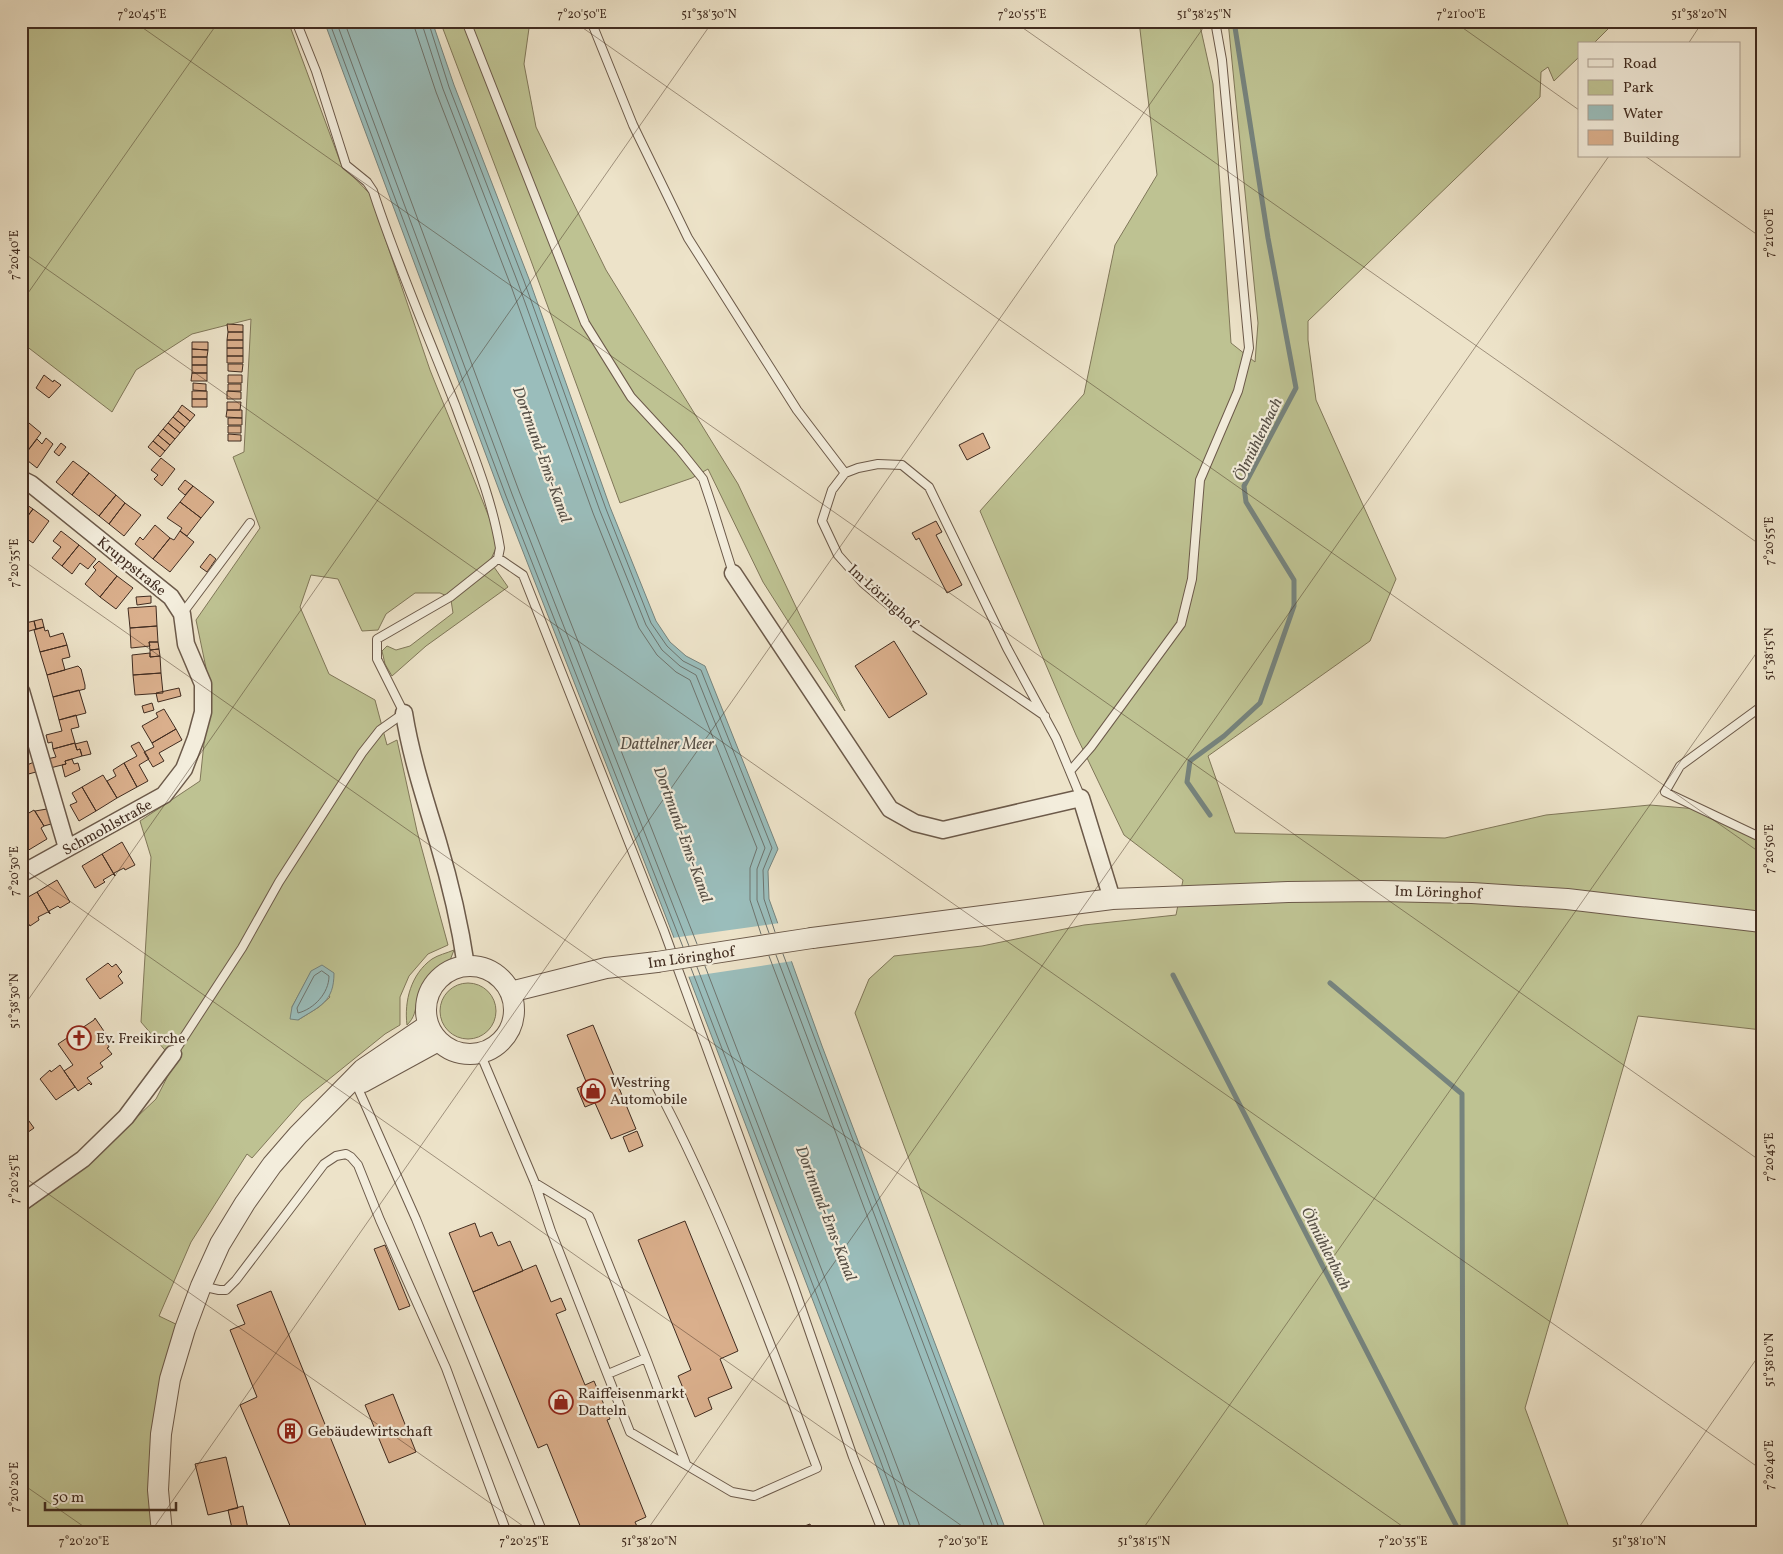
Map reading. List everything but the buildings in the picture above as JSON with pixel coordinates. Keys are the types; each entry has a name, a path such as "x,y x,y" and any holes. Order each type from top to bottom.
{"street":[{"name":"Kruppstraße","path":"21,480 31,484 171,597 182,614 186,644 202,684 203,702 203,712 196,738 184,769"},
{"path":"733,573 890,809 914,823 943,830 1081,798"},
{"path":"21,691 67,848"},
{"path":"404,713 409,745 439,845 466,966"},
{"name":"Schmohlstraße","path":"21,874 164,795 184,769"},
{"name":"Im Löringhof","path":"1081,798 1112,899"},
{"name":"Im Löringhof","path":"510,992 606,968 812,938 1112,899 1288,892 1381,891 1472,893 1567,899 1762,922"},
{"path":"466,966 480,967 493,972 503,981 510,992 514,1007 512,1023 505,1036 494,1047 480,1053 464,1054 450,1050 433,1033 425,1008 429,993 438,979 451,970 466,966"},
{"path":"326,1107 433,1033"},
{"path":"162,1533 158,1490 162,1434 170,1379 185,1329 201,1286 220,1244 244,1203 272,1165 298,1135 362,1069 433,1033"},
{"path":"21,1203 83,1159 126,1117 173,1054"}],"lane":[{"path":"173,1054 242,948 279,882 362,753 380,730 404,713 377,659 377,639 450,598 498,558 500,548 497,529 485,487 373,191 367,182 346,165 316,71 296,21"},
{"path":"466,21 585,323 631,397 679,449 702,479 733,573"},
{"path":"591,21 633,125 688,238 796,410 845,473"},
{"path":"1071,770 1091,747 1181,624 1192,579 1200,480 1238,391 1249,348 1222,60 1215,21"},
{"name":"Im Löringhof","path":"1045,716 915,627 863,582 838,555 822,521 832,490 845,473 878,464 902,465 929,487 1007,648 1045,716 1071,770 1081,798"},
{"path":"182,614 250,523"},
{"path":"498,558 523,575 656,913 793,1284 853,1457 883,1533"},
{"path":"1762,706 1680,766 1664,792 1762,838"},
{"path":"480,1053 535,1183 551,1231 630,1432 732,1492 754,1496 817,1468 748,1284 676,1123 654,1082"},
{"path":"357,1086 416,1219 543,1533"},
{"path":"201,1286 226,1290 236,1280 324,1164 336,1156 346,1154 351,1156 358,1165 380,1220 446,1368 507,1533"},
{"path":"535,1183 589,1216 686,1464"},
{"path":"608,1374 646,1358"}],"green space":[{"path":"21,21 288,21 341,164 370,194 430,370 493,527 496,548 491,559 447,596 440,593 415,593 386,614 378,630 362,631 338,579 311,575 300,607 329,674 375,700 387,745 397,740 417,831 448,945 428,954 409,976 400,997 400,1025 385,1034 302,1101 252,1158 247,1154 191,1242 159,1316 184,1328 169,1378 159,1533 21,1533 21,1214 80,1171 156,1099 175,1062 141,1022 151,857 140,821 200,781 210,687 196,620 260,528 233,457 244,452 251,319 192,334 136,370 112,412 21,342 21,302 27,293 21,289","holes":["311,972 330,997 319,1007 298,1020 292,1007"]},
{"path":"440,21 530,21 524,64 536,127 606,270 738,484 845,711 763,582 708,469 692,478 620,503"},
{"path":"1139,21 1199,21 1213,84 1231,343 1255,362 1258,323 1228,21 1616,21 1595,42 1578,42 1578,58 1554,81 1548,67 1541,72 1540,97 1308,321 1308,340 1316,400 1396,579 1370,641 1208,756 1235,833 1445,838 1546,815 1650,805 1697,809 1762,841 1762,1030 1638,1016 1525,1408 1571,1533 1047,1533 855,1013 869,979 894,956 982,946 1084,925 1176,915 1183,880 1124,835 1076,735 980,511 1084,394 1115,245 1157,175"},
{"path":"494,567 508,587 426,646 392,676 385,664 382,651 387,646 396,650 410,646 453,613 451,600"},
{"path":"454,950 449,963 437,969 424,982 413,1017 407,1025 406,1016 410,989 419,972 432,959"},
{"path":"468,983 479,985 488,991 494,1000 496,1011 494,1022 488,1031 479,1037 468,1039 457,1037 448,1031 442,1022 440,1011 442,1000 448,991 457,985"}],"water":[{"name":"Dattelner Meer","path":"324,21 432,21 454,85 529,279 610,507 656,621 670,642 686,656 705,666 778,849 768,871 769,899 822,1046 1007,1533 902,1533 666,917 502,498"},
{"path":"322,965 334,973 328,997 319,1007 298,1020 290,1019 292,1007 311,971"}],"pier":[{"path":"780,923 793,961 687,977 672,938"}],"waterway":[{"name":"Ölmühlenbach","path":"1210,815 1187,782 1190,761 1224,736 1260,703 1294,606 1294,580 1246,502 1244,486 1296,388 1268,238 1234,21"},
{"name":"Ölmühlenbach","path":"1173,975 1460,1533"},
{"name":"Ölmühlenbach","path":"1330,983 1462,1094 1463,1533"}],"place":[{"name":"Ev. Freikirche","path":"79,1038"},
{"name":"Westring Automobile","path":"593,1091"},
{"name":"Raiffeisenmarkt Datteln","path":"561,1402"},
{"name":"Gebäudewirtschaft","path":"290,1431"}],"water label":[{"name":"Dortmund-Ems-Kanal","path":"543,454"},
{"name":"Dortmund-Ems-Kanal","path":"684,834"},
{"name":"Dortmund-Ems-Kanal","path":"827,1213"}]}
